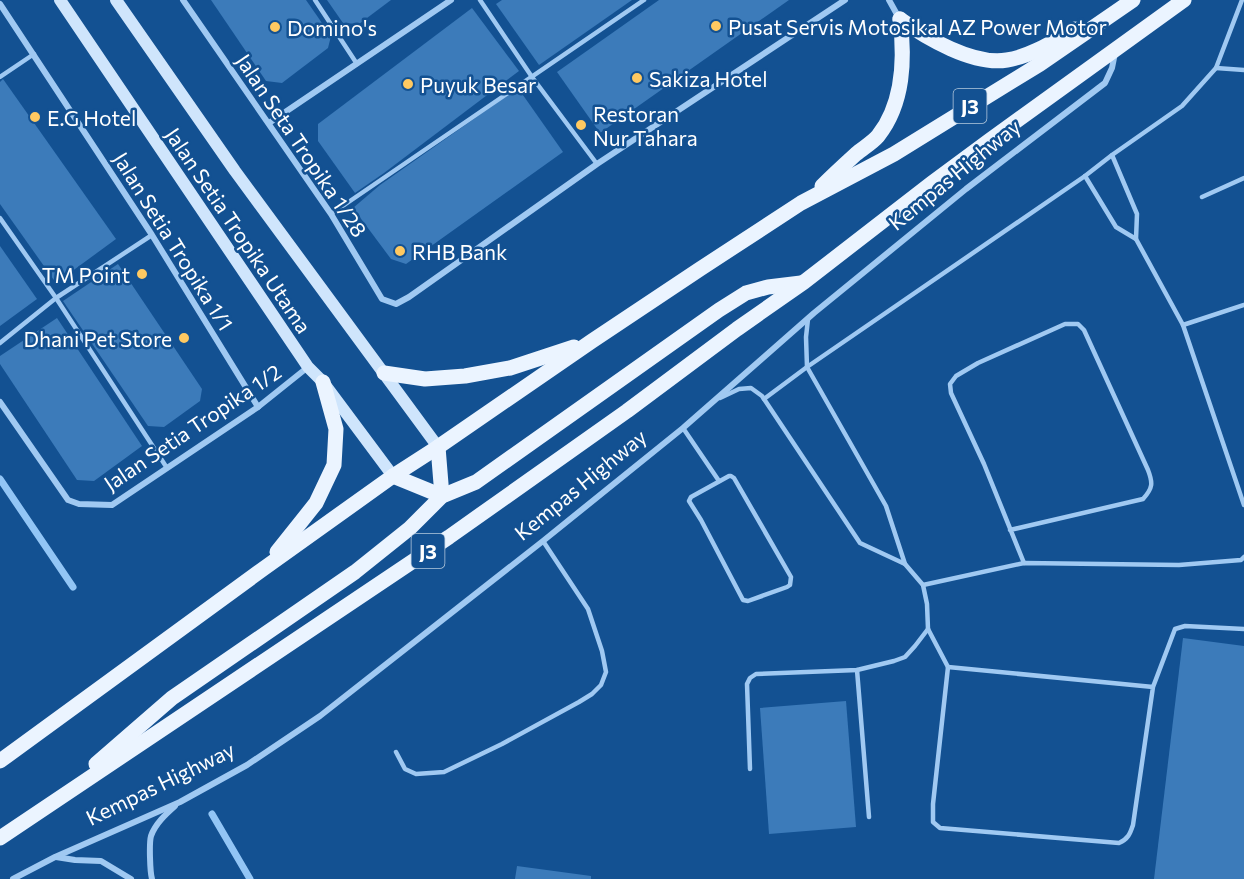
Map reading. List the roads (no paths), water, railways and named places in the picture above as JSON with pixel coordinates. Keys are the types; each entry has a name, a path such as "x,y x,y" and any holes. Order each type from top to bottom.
{"main road":[{"name":"Jalan Setia Tropika Utama","path":"60,0 308,367 323,382 393,476"},
{"name":"Jalan Setia Tropika Utama","path":"116,0 236,171 438,447"},
{"path":"900,19 929,38 959,52 982,60 1006,61 1034,51 1127,0"},
{"name":"Kempas Highway","path":"0,761 393,476 592,341 801,203 923,136 1040,64 1133,0"},
{"name":"Kempas Highway","path":"0,838 449,537 804,282 932,183 1184,0"},
{"path":"801,203 876,138 890,117 903,69 900,19"},
{"path":"45,808 172,698 355,572 410,528 442,496 477,482 746,293 768,286 804,282"},
{"path":"384,373 425,379 465,376 510,368 592,341"},
{"path":"263,569 316,503 334,465 336,429 323,382"},
{"path":"438,447 442,496"},
{"path":"393,476 442,496"}],"street":[{"name":"Jalan Seta Tropika 1/28","path":"183,0 331,214 382,298 396,304 597,164"},
{"path":"269,123 451,0"},
{"path":"597,164 845,0"},
{"path":"889,0 900,19"},
{"name":"Jalan Setia Tropika 1/1","path":"0,4 152,235 258,407"},
{"name":"Kempas Highway","path":"13,879 55,857 180,802 247,765 320,716 683,428 814,313 966,189 1105,82 1112,68 1115,49"},
{"name":"Jalan Setia Tropika 1/2","path":"0,402 68,500 93,506 112,505 258,407 308,367"},
{"path":"152,879 150,873 151,837 164,815 180,802"},
{"path":"55,857 100,861 131,879"}],"lane":[{"path":"315,0 357,64"},
{"path":"480,0 532,76 597,164"},
{"path":"331,214 644,0"},
{"path":"764,399 1182,106 1216,68 1242,0"},
{"path":"0,77 34,54"},
{"path":"1216,68 1244,70"},
{"path":"1112,155 1137,214 1136,239"},
{"path":"1085,176 1116,227 1136,239 1183,325 1244,505"},
{"path":"1202,197 1244,178"},
{"path":"0,218 56,298 167,468"},
{"path":"0,343 56,298 152,235"},
{"path":"1183,325 1244,305"},
{"path":"814,313 808,319 807,367 886,506 905,564 923,585 927,604 928,629 948,667 933,804 933,822 940,828 1119,843 1125,840 1131,833 1133,825 1153,687 1175,629 1185,626 1244,629"},
{"path":"1010,530 1143,500 1149,492 1152,481 1148,470 1084,330 1078,324 1065,324 978,363 956,376 951,384 951,393 984,464 1010,530 1024,563"},
{"path":"716,400 739,389 751,388 764,399 860,543 905,564"},
{"path":"683,428 719,481"},
{"path":"729,476 734,478 791,578 790,585 748,602 743,600 689,501 690,497 719,481 729,476"},
{"path":"396,752 405,769 416,774 444,772 502,744 579,702 601,685 606,672 602,651 588,609 543,541"},
{"path":"923,585 1024,563 1179,565 1241,560 1244,556"},
{"path":"750,769 747,684 750,678 756,674 857,670 894,661 905,657 928,629"},
{"path":"948,667 1153,687"},
{"path":"857,670 869,817"}],"waterway":[{"path":"0,479 73,587"},
{"path":"212,814 250,879"}],"place":[{"name":"Pusat Servis Motosikal AZ Power Motor","path":"716,26"},
{"name":"Domino's","path":"275,27"},
{"name":"Sakiza Hotel","path":"637,78"},
{"name":"Puyuk Besar","path":"408,84"},
{"name":"E.G Hotel","path":"35,117"},
{"name":"Restoran Nur Tahara","path":"581,125"},
{"name":"RHB Bank","path":"400,251"},
{"name":"TM Point","path":"142,274"},
{"name":"Dhani Pet Store","path":"184,338"}]}
